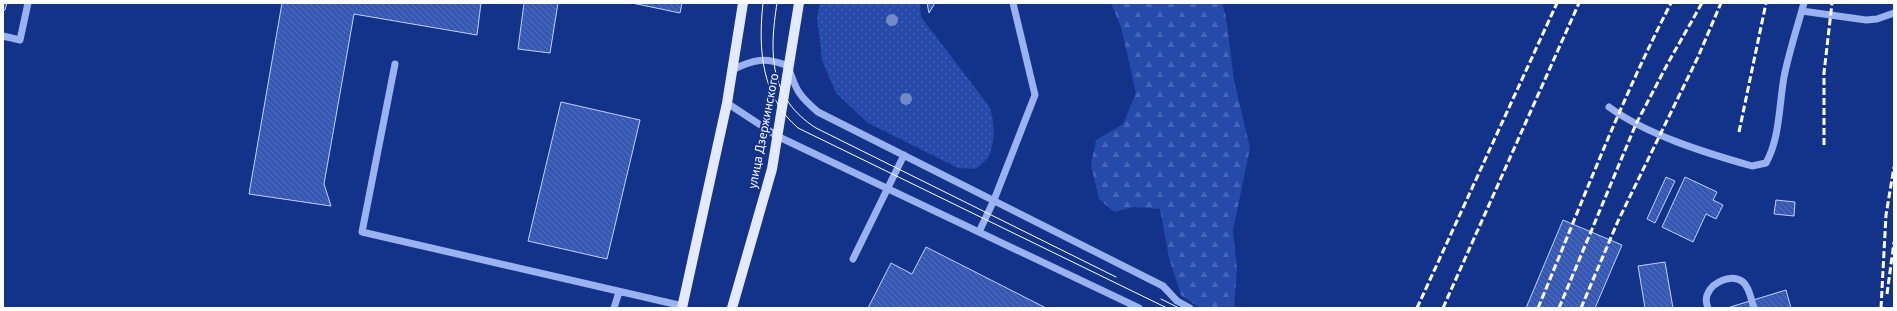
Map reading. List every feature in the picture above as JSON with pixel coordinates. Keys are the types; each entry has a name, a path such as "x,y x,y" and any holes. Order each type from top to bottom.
{"main road":[{"path":"682,307 727,103 743,3"},
{"name":"улица Дзержинского","path":"732,308 772,169 799,3"}],"lane":[{"path":"3,36 20,40 28,3"},
{"path":"979,232 994,200 1035,94 1013,3"},
{"path":"1609,107 1636,124 1661,136 1752,166 1766,163 1771,154 1774,142 1784,76 1804,3"},
{"path":"1802,11 1866,20 1877,19 1894,13"},
{"path":"732,70 749,61 762,59 774,60 788,66 794,85 802,99 818,112 1163,286 1175,305 1190,308"},
{"path":"395,64 362,232 682,307"},
{"path":"727,103 777,136 1139,308"},
{"path":"853,259 904,155"},
{"path":"1708,308 1707,294 1712,286 1734,278 1742,281 1747,288 1754,308"},
{"path":"614,308 619,292"}],"green space":[{"path":"820,3 920,3 921,17 989,106 993,118 994,137 987,159 976,169 958,168 868,123 836,93 822,60 817,17"},
{"path":"1111,3 1222,3 1226,17 1234,80 1250,148 1233,230 1237,269 1234,308 1200,308 1181,295 1169,258 1160,209 1134,207 1114,212 1099,199 1091,165 1096,140 1123,124 1136,93 1121,27"}],"building":[{"path":"3,3 7,3 5,10 3,10"},
{"path":"282,3 481,3 477,35 354,14 324,184 331,206 249,194"},
{"path":"524,3 558,3 550,53 518,49"},
{"path":"632,3 682,3 680,13"},
{"path":"927,3 935,3 929,13"},
{"path":"561,102 640,120 607,259 528,241"},
{"path":"1666,177 1675,181 1655,223 1647,219"},
{"path":"1685,177 1717,192 1713,200 1723,205 1716,219 1706,214 1693,242 1662,227"},
{"path":"1776,200 1795,202 1794,216 1774,214"},
{"path":"1563,220 1622,245 1595,308 1526,308"},
{"path":"926,247 1046,308 868,308 891,263 912,274"},
{"path":"1665,262 1673,308 1645,308 1638,266"},
{"path":"1786,290 1791,308 1727,308"}],"tram line":[{"path":"763,3 761,37 762,54 769,87 776,101 798,128 1167,308"},
{"path":"777,3 773,40 773,57 776,73 781,89 789,103 801,116 816,128 1116,277"},
{"path":"1161,299 1179,308"}],"railway":[{"path":"1417,308 1557,3"},
{"path":"1443,308 1579,3"},
{"path":"1538,308 1618,116 1652,40 1671,3"},
{"path":"1559,308 1636,124 1702,3"},
{"path":"1581,308 1618,221 1698,57 1721,3"},
{"path":"1739,132 1766,3"},
{"path":"1824,145 1824,73 1832,3"},
{"path":"1881,308 1886,215 1894,167"},
{"path":"1887,294 1894,242"}]}
